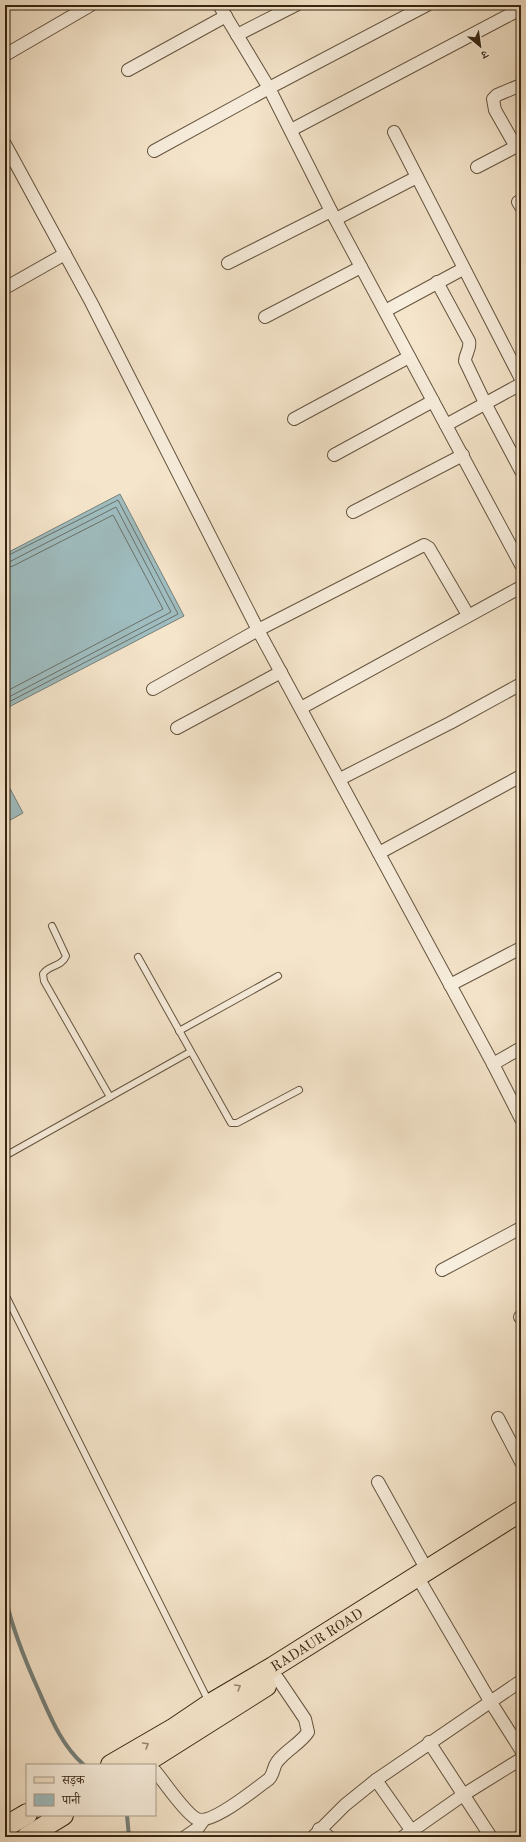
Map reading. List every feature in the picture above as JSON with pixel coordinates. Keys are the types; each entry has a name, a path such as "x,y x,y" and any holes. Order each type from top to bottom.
{"main road":[{"name":"RADAUR ROAD","path":"151,1764 278,1679 521,1511"},
{"name":"RADAUR ROAD","path":"114,1764 174,1729 210,1704 422,1578 521,1527"},
{"path":"5,1827 26,1815"},
{"path":"38,1834 62,1816"}],"street":[{"path":"5,55 91,5"},
{"path":"219,5 269,88 333,215 463,454 521,565"},
{"path":"237,35 296,5"},
{"path":"154,151 269,88 427,5"},
{"path":"290,130 513,13"},
{"path":"128,70 226,16"},
{"path":"477,167 518,146 495,110 493,100 497,95 521,85"},
{"path":"394,132 463,269 521,379"},
{"path":"5,144 65,254 258,630 380,853 521,1119"},
{"path":"228,263 417,177"},
{"path":"6,286 65,254"},
{"path":"265,317 361,267"},
{"path":"385,311 463,269"},
{"path":"438,282 469,341 470,345 465,361 486,405 521,471"},
{"path":"294,419 409,357"},
{"path":"446,425 486,405 521,384"},
{"path":"334,455 433,400"},
{"path":"353,512 463,454"},
{"path":"153,688 258,630 424,545 429,548 468,615"},
{"path":"301,708 521,587"},
{"path":"177,728 281,672"},
{"path":"340,779 450,724 521,684"},
{"path":"380,853 521,776"},
{"path":"450,986 521,948"},
{"path":"493,1064 521,1048"},
{"path":"442,1270 521,1228"},
{"path":"498,1418 521,1462"},
{"path":"378,1482 422,1578 490,1701 521,1750"},
{"path":"156,1775 196,1819 203,1821 215,1817 269,1779 274,1773 276,1763 304,1738 308,1732 305,1719 278,1679"},
{"path":"329,1837 316,1833 345,1804 429,1742 521,1680"},
{"path":"429,1742 491,1837"},
{"path":"376,1780 410,1835 463,1795 521,1759"},
{"path":"184,1837 198,1828 203,1821"}],"lane":[{"path":"52,926 66,956 63,962 46,970 43,974 44,981 110,1097"},
{"path":"138,956 190,1052 231,1123 236,1123 299,1090"},
{"path":"179,1032 278,976"},
{"path":"5,1156 190,1052"},
{"path":"5,1294 210,1704"}],"water":[{"path":"120,494 184,616 5,709 5,554"},
{"path":"5,779 23,813 5,823"}],"waterway":[{"path":"5,1511 8,1516 5,1539"},
{"path":"5,1596 19,1643 52,1720 69,1748 83,1764"},
{"path":"127,1816 129,1837"}]}
